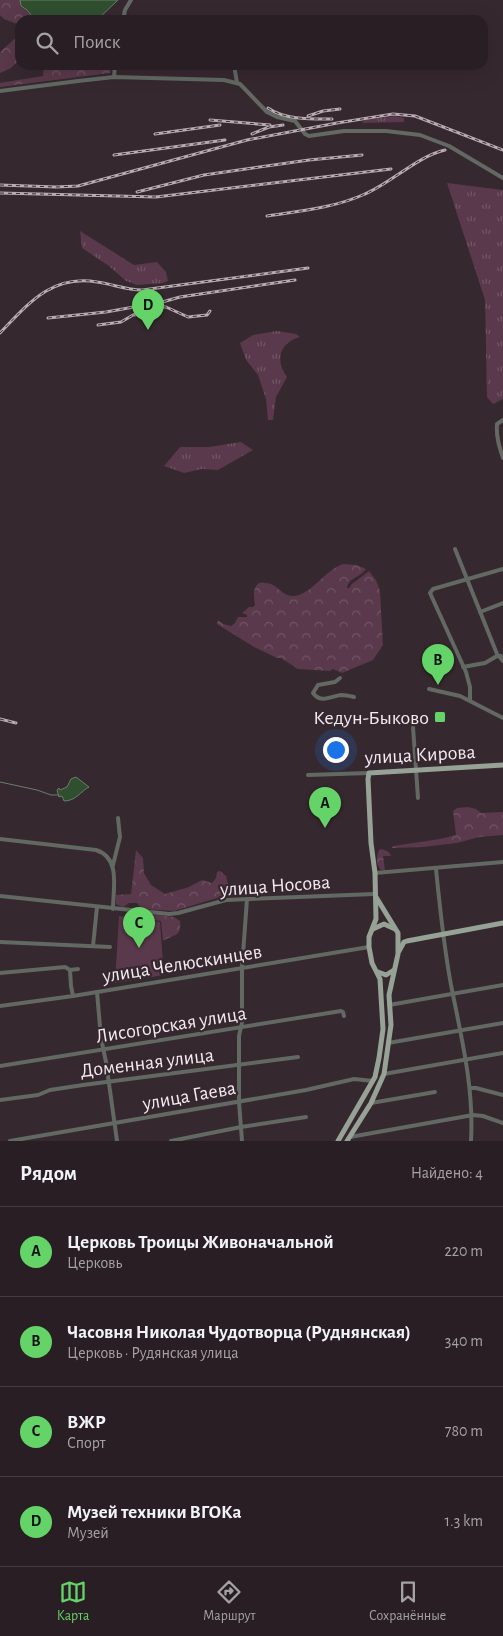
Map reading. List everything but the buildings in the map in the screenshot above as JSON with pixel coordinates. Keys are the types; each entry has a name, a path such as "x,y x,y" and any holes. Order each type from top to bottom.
{"main road":[{"name":"улица Кирова","path":"369,773 503,765"},
{"path":"338,1140 373,1081 380,1058 384,1024 380,979 369,947 369,937 376,920 375,873 369,821 369,773"},
{"path":"375,895 402,937 422,937"},
{"path":"398,954 404,942 422,937 503,923"},
{"path":"373,928 384,924 397,931"},
{"path":"338,1140 348,1140 370,1103 384,1074 391,1025 389,995 398,954 397,931"},
{"path":"376,970 380,974 386,975 395,969"}],"street":[{"path":"124,15 131,0"},
{"path":"114,77 115,70"},
{"path":"235,70 237,83"},
{"path":"0,91 114,77 211,79 237,83 245,88 267,112 277,117 295,121 305,134 309,136 353,131 386,131 420,135 449,146 503,178"},
{"path":"503,420 497,424 497,441 503,458"},
{"path":"455,549 497,654 502,656"},
{"path":"470,700 469,682 430,593 433,589 503,569"},
{"path":"480,612 503,603"},
{"path":"463,667 502,656"},
{"path":"502,656 503,661"},
{"path":"340,678 335,682 318,685 313,693 322,699 343,695 354,697"},
{"path":"429,690 460,696 503,718"},
{"path":"413,727 418,798"},
{"name":"улица Кирова","path":"308,775 369,773"},
{"path":"113,909 113,866 120,836 118,818"},
{"path":"0,839 96,850 108,857 113,866"},
{"path":"375,873 503,862"},
{"path":"436,869 443,933 470,1088 473,1115 471,1141"},
{"name":"улица Носова","path":"0,896 174,914 218,902 247,899 375,895"},
{"path":"242,1141 239,1102 239,1036 241,1028 242,968 247,899"},
{"path":"93,946 97,907"},
{"path":"0,942 110,947"},
{"name":"улица Челюскинцев","path":"0,1006 73,996 369,947"},
{"path":"0,973 65,967 70,970 78,969"},
{"path":"70,970 73,996"},
{"path":"390,1005 503,985"},
{"path":"97,992 100,1038 109,1083 117,1141"},
{"name":"Лисогорская улица","path":"0,1066 342,1011 344,1016"},
{"path":"388,1043 503,1023"},
{"path":"384,1074 503,1053"},
{"name":"Доменная улица","path":"0,1100 38,1095 50,1090 298,1058"},
{"name":"улица Гаева","path":"10,1141 239,1102 354,1079 373,1081"},
{"path":"470,1088 503,1095"},
{"path":"370,1103 435,1092"},
{"path":"348,1140 473,1115 483,1116 503,1123"},
{"path":"172,1141 241,1127 306,1117"}],"green space":[{"path":"0,0 20,0 20,6 30,15 15,15 15,23 4,19 0,15"},
{"path":"15,38 15,64 0,73 0,52"},
{"path":"44,70 110,70 110,73 0,87 0,83 43,76"},
{"path":"395,116 404,118 404,122 362,123 365,120"},
{"path":"447,183 503,190 503,399 493,404 487,397 485,300"},
{"path":"80,231 134,265 157,262 166,272 168,281 137,285 126,281 109,266 82,248"},
{"path":"277,331 296,334 300,337 287,343 281,353 281,364 287,377 276,397 273,420 268,420 266,399 258,375 246,360 240,343 253,335"},
{"path":"241,442 253,450 218,470 202,469 184,473 164,466 180,447 209,447"},
{"path":"343,564 356,565 366,569 350,582 347,588 369,571 376,580 380,591 383,645 373,660 342,673 333,669 330,671 298,669 281,658 277,658 254,647 217,624 218,620 223,624 231,626 238,617 247,617 247,615 242,613 255,605 254,590 259,583 270,584 285,594 300,595"},
{"path":"468,807 476,809 481,813 503,812 503,835 479,837 457,843 423,847 392,848 393,846 456,835 453,811 457,808"},
{"path":"382,849 389,852 391,856 383,856 385,870 381,870 377,861 379,850"},
{"path":"136,850 143,858 144,873 151,885 165,894 189,887 202,880 212,883 216,878 217,872 220,871 226,876 228,884 236,884 235,896 224,896 174,911 141,909 137,903 129,903 123,907 116,904 116,895 131,894"},
{"path":"139,913 174,917 180,921 180,930 163,941 161,921 137,918"},
{"path":"119,916 160,922 164,975 115,983"}],"shaded area":[{"path":"20,0 118,0 102,15 31,15 21,6"},
{"path":"76,777 89,787 75,798 64,801 62,796 59,797 57,790 67,787 71,779"}],"waterway":[{"path":"0,782 51,795 59,795"}],"railway":[{"path":"268,108 290,117 332,119"},
{"path":"308,116 323,111 340,109"},
{"path":"0,185 78,186 247,140 393,114 415,116 503,150"},
{"path":"210,120 270,125"},
{"path":"155,134 220,125"},
{"path":"252,134 269,127 283,125"},
{"path":"114,155 225,140"},
{"path":"267,216 317,208 353,199 375,189 425,158 445,150"},
{"path":"137,192 204,175 309,160 362,155"},
{"path":"0,193 156,197 391,169"},
{"path":"0,333 31,302 54,287 67,283 81,281 97,282 142,290 308,268"},
{"path":"135,315 155,304 180,297 295,280"},
{"path":"48,318 106,312 145,305"},
{"path":"155,306 166,307 188,317 207,315 210,311"},
{"path":"98,325 121,322 140,311"},
{"path":"0,719 16,723"}],"place":[{"name":"Музей техники ВГОКа","path":"148,330"},
{"name":"Часовня Николая Чудотворца (Руднянская)","path":"438,685"},
{"name":"Кедун-Быково","path":"440,717"},
{"name":"Церковь Троицы Живоначальной","path":"325,828"},
{"name":"ВЖР","path":"139,948"}]}
